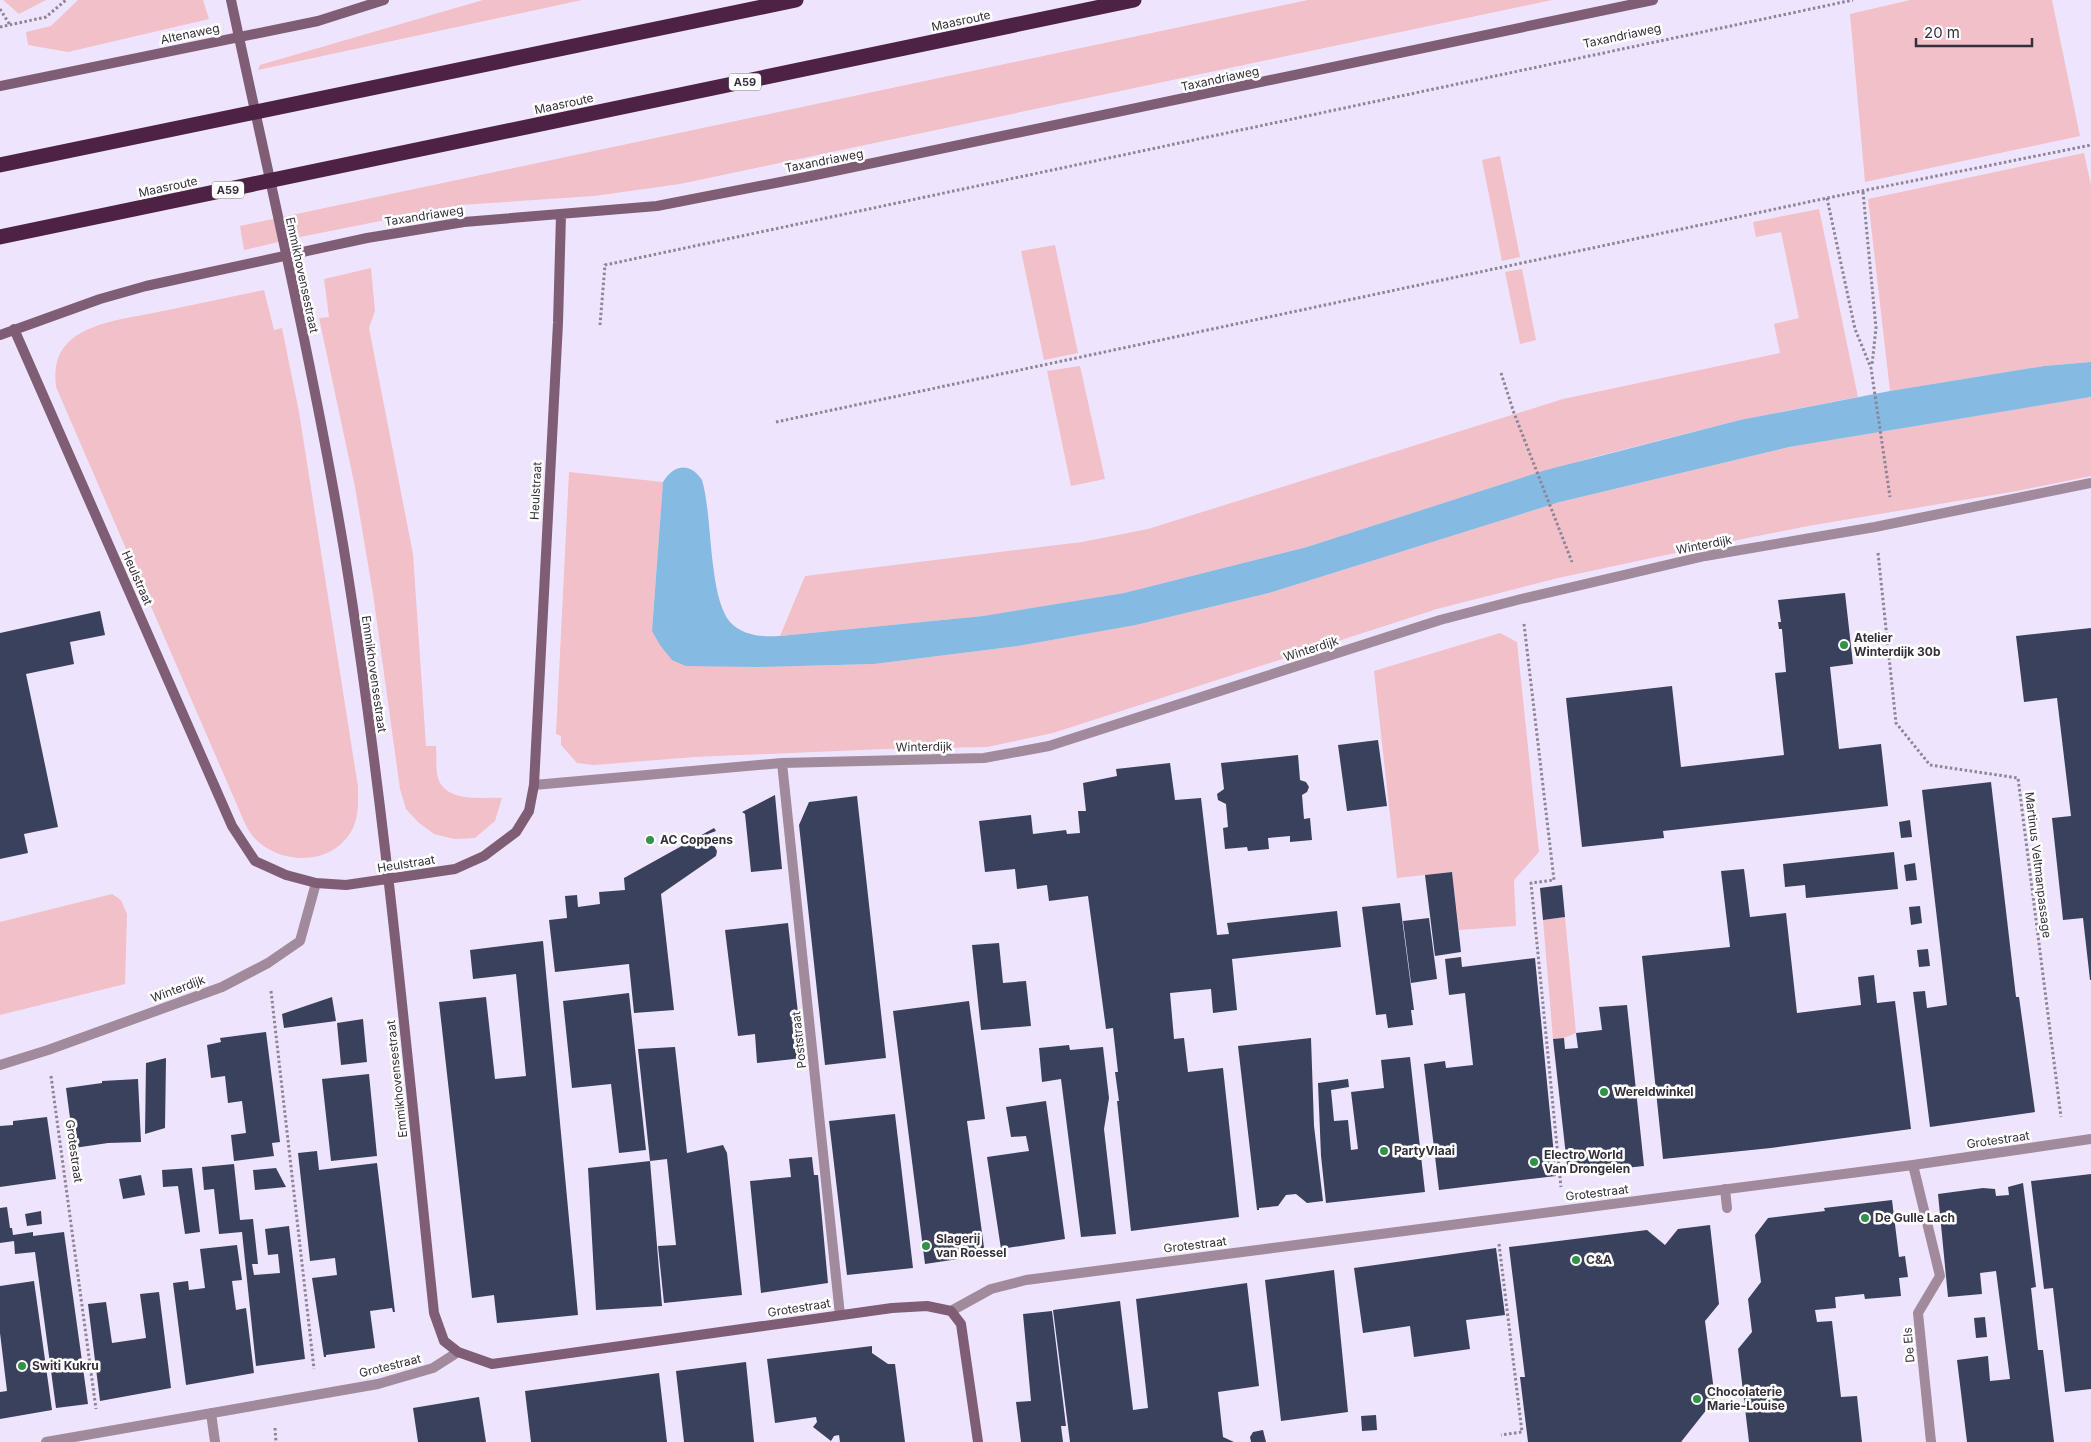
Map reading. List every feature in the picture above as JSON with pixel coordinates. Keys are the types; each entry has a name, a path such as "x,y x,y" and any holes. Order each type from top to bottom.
{"highway":[{"path":"0,165 796,0"},
{"name":"Maasroute","path":"0,238 1134,0"}],"street":[{"name":"Emmikhovensestraat","path":"231,0 298,315 332,482 344,553 389,880 434,1313 444,1341 458,1352"},
{"name":"Altenaweg","path":"0,86 318,21 384,0"},
{"name":"Taxandriaweg","path":"0,335 100,299 146,286 367,238 464,222 657,206 806,177 1653,0"},
{"name":"Heulstraat","path":"14,329 232,826 255,861 286,875 316,883 346,885 455,869 484,856 516,832 529,811 534,785 558,323 561,215"},
{"name":"Winterdijk","path":"534,785 782,763 984,758 1050,746 1440,620 1521,599 1705,556 1875,527 2091,483"},
{"name":"Poststraat","path":"782,763 840,1315"},
{"name":"Winterdijk","path":"0,1065 48,1050 222,987 268,963 300,942 316,883"},
{"name":"Grotestraat","path":"46,1442 378,1384 433,1368 458,1352 492,1364 840,1315 927,1306 951,1311 991,1289 1026,1280 1725,1189 2091,1139"},
{"name":"De Els","path":"1913,1164 1940,1276 1918,1313 1931,1442"},
{"path":"1725,1189 1727,1208"},
{"path":"951,1311 961,1324 978,1442"},
{"path":"212,1414 215,1442"}],"path":[{"path":"0,27 46,17 66,0"},
{"name":"Taxandriaweg","path":"600,325 605,265 1853,0"},
{"path":"0,9 10,25"},
{"path":"776,422 1827,198 2091,144"},
{"path":"1863,192 1876,328 1871,368"},
{"path":"1827,198 1855,329 1871,368 1891,504"},
{"path":"1501,373 1514,413 1562,535"},
{"name":"Martinus Veltmanpassage","path":"1875,527 1896,723 1930,765 2018,778 2064,1143"},
{"path":"1521,599 1554,880 1531,883 1563,1210"},
{"path":"268,963 317,1395"},
{"name":"Grotestraat","path":"48,1050 99,1433"},
{"path":"1496,1219 1522,1432 1501,1435"}],"shaded area":[{"path":"3,0 46,0 19,14"},
{"path":"78,0 203,0 209,19 68,52 28,45 26,32 51,26"},
{"path":"483,0 582,0 258,70 260,65"},
{"path":"1308,0 1552,0 680,184 594,196 461,205 244,250 240,226"},
{"path":"1910,0 2052,0 2080,136 1865,182 1850,14"},
{"path":"2084,153 2091,185 2091,362 2044,366 1890,391 1868,199"},
{"path":"1500,156 1520,257 1502,261 1482,160"},
{"path":"1819,209 1858,397 1740,420 1594,457 1528,476 1307,547 1124,593 983,616 780,636 805,576 1082,542 1148,529 1563,399 1780,353 1774,324 1799,318 1781,232 1756,237 1753,222"},
{"path":"1055,245 1078,353 1044,360 1021,251"},
{"path":"371,268 375,311 369,328 413,554 426,746 436,746 438,778 442,786 449,792 466,797 502,798 495,821 475,838 454,839 434,834 418,822 406,809 400,789 373,594 355,487 319,318 329,317 324,279"},
{"path":"1522,269 1536,340 1520,344 1505,272"},
{"path":"264,290 274,330 282,328 299,412 358,787 356,818 353,828 345,840 324,854 298,858 272,851 257,841 246,825 56,387 55,373 62,349 72,339 91,328 115,321"},
{"path":"1080,366 1105,479 1071,486 1047,371"},
{"path":"2091,397 2091,476 2017,491 1808,526 1558,578 1437,609 1053,733 987,747 695,757 594,765 577,763 561,745 561,736 556,734 569,472 663,482 652,631 759,667 874,664 1018,646 1136,625 1269,593 1560,502 1789,447"},
{"path":"1500,633 1517,642 1539,852 1514,880 1516,926 1459,930 1452,872 1397,878 1374,671"},
{"path":"112,894 121,900 127,914 125,984 0,1015 0,922"},
{"path":"1565,917 1576,1033 1564,1038 1553,1039 1543,920"}],"water":[{"path":"2091,362 2091,397 1789,447 1560,502 1269,593 1136,625 1018,646 874,664 759,667 686,666 672,660 652,631 663,482 672,472 682,468 692,470 702,480 708,514 714,575 723,610 730,622 735,627 753,635 780,636 983,616 1124,593 1307,547 1546,470 1740,420 1890,391 2044,366"}],"building":[{"path":"1845,593 1853,664 1830,667 1839,749 1881,744 1888,806 1663,831 1664,838 1582,847 1566,698 1672,686 1681,767 1784,755 1775,673 1786,672 1782,629 1779,629 1778,622 1781,622 1778,600"},
{"path":"100,611 105,635 70,642 74,664 26,674 58,827 24,834 28,853 0,859 0,633"},
{"path":"2091,628 2090,980 2083,918 2063,920 2052,818 2071,816 2057,698 2024,702 2016,636"},
{"path":"1378,740 1387,806 1347,811 1338,745"},
{"path":"1298,755 1300,780 1306,782 1309,787 1307,792 1302,795 1304,819 1310,818 1312,840 1290,842 1290,836 1268,838 1269,849 1248,851 1247,847 1225,849 1223,828 1228,827 1226,804 1218,800 1217,794 1224,789 1221,763"},
{"path":"1170,763 1175,800 1201,798 1217,935 1229,934 1227,923 1337,911 1341,947 1232,959 1237,1010 1213,1013 1211,989 1170,993 1174,1039 1184,1038 1188,1072 1223,1068 1239,1217 1131,1231 1117,1101 1119,1101 1115,1072 1118,1072 1113,1028 1106,1029 1088,896 1049,901 1047,885 1017,889 1015,869 985,872 979,821 1031,815 1033,834 1066,830 1067,834 1080,833 1078,811 1086,811 1083,783 1117,776 1116,769"},
{"path":"1991,782 2016,997 2019,997 2035,1112 1930,1127 1913,992 1925,991 1927,1008 1947,1005 1922,790"},
{"path":"775,795 782,869 751,872 745,814 742,812"},
{"path":"857,796 886,1058 825,1065 799,825 809,802"},
{"path":"1910,820 1912,837 1901,838 1899,822"},
{"path":"714,828 716,831 708,834 717,851 716,856 661,894 674,1010 634,1013 629,964 555,972 549,920 567,918 565,896 577,895 578,907 600,904 599,892 625,890 624,878"},
{"path":"1894,852 1898,889 1806,898 1805,885 1785,887 1783,864"},
{"path":"1915,863 1917,880 1906,881 1904,865"},
{"path":"1744,869 1750,917 1786,913 1797,1013 1861,1005 1858,977 1874,975 1877,1003 1895,1001 1911,1129 1771,1148 1663,1159 1642,956 1730,947 1721,871"},
{"path":"1452,872 1461,952 1435,956 1425,875"},
{"path":"1562,885 1565,917 1543,920 1540,888"},
{"path":"1400,903 1414,1010 1411,1010 1413,1025 1388,1028 1386,1014 1376,1015 1362,907"},
{"path":"1920,906 1922,923 1911,925 1909,907"},
{"path":"1429,918 1437,979 1411,983 1403,921"},
{"path":"788,923 803,1058 757,1063 755,1034 738,1036 725,930"},
{"path":"543,941 578,1315 497,1323 494,1295 472,1298 439,1002 486,997 495,1079 526,1076 516,974 473,979 470,950"},
{"path":"999,943 1003,983 1026,981 1031,1026 981,1030 972,945"},
{"path":"1928,949 1930,966 1919,967 1917,950"},
{"path":"1461,957 1462,967 1535,958 1556,1176 1439,1190 1424,1064 1445,1061 1446,1068 1473,1065 1465,993 1449,995 1445,959"},
{"path":"629,993 646,1150 619,1153 611,1084 572,1088 563,1001"},
{"path":"332,997 336,1021 284,1028 282,1014"},
{"path":"969,1001 985,1119 967,1121 985,1255 925,1264 893,1011"},
{"path":"1627,1005 1644,1166 1568,1174 1553,1039 1564,1038 1565,1049 1578,1048 1576,1033 1602,1030 1599,1007"},
{"path":"363,1019 367,1062 341,1065 337,1023"},
{"path":"266,1032 280,1142 272,1143 274,1156 234,1161 231,1135 246,1133 242,1101 228,1103 225,1076 211,1078 207,1045 221,1042 220,1038"},
{"path":"1311,1038 1314,1126 1323,1201 1307,1203 1296,1194 1286,1195 1278,1206 1259,1208 1257,1210 1238,1046"},
{"path":"1069,1045 1070,1050 1103,1047 1109,1098 1104,1129 1116,1234 1081,1237 1061,1079 1042,1082 1039,1048"},
{"path":"675,1047 687,1153 723,1145 727,1153 742,1295 664,1303 658,1246 676,1245 667,1159 650,1161 638,1049"},
{"path":"1410,1057 1425,1192 1326,1203 1321,1156 1318,1083 1348,1079 1349,1087 1331,1090 1334,1121 1348,1120 1351,1150 1358,1149 1351,1092 1384,1088 1381,1060"},
{"path":"166,1058 165,1128 145,1134 146,1063"},
{"path":"369,1074 377,1156 331,1161 322,1079"},
{"path":"138,1079 141,1142 108,1143 74,1148 66,1088 102,1083 102,1081"},
{"path":"1046,1101 1065,1239 1001,1249 987,1157 1029,1151 1026,1136 1011,1137 1006,1107"},
{"path":"895,1114 913,1268 847,1275 829,1121"},
{"path":"47,1117 56,1179 0,1187 0,1126 13,1125 13,1121"},
{"path":"317,1151 319,1170 377,1163 395,1312 393,1312 392,1308 370,1311 375,1348 326,1355 326,1357 324,1357 312,1278 337,1275 335,1258 310,1261 298,1153"},
{"path":"812,1157 814,1175 818,1175 828,1283 761,1293 750,1181 791,1177 789,1159"},
{"path":"650,1161 662,1306 596,1310 588,1168"},
{"path":"234,1164 240,1220 253,1219 258,1264 252,1264 254,1275 280,1273 278,1254 268,1255 265,1229 289,1226 305,1359 256,1366 242,1232 219,1234 214,1189 204,1190 202,1167"},
{"path":"192,1168 200,1232 185,1234 178,1186 163,1187 162,1170"},
{"path":"276,1168 286,1187 255,1190 253,1170"},
{"path":"2091,1174 2091,1389 2065,1392 2053,1288 2044,1289 2031,1181"},
{"path":"141,1175 145,1195 123,1199 119,1179"},
{"path":"2023,1183 2036,1287 2031,1288 2038,1350 2043,1350 2054,1442 1967,1442 1957,1360 1988,1356 1990,1381 2010,1379 1996,1271 1980,1273 1982,1294 1948,1297 1938,1194 1983,1188 1995,1189 1996,1196 2009,1195 2008,1187"},
{"path":"1892,1200 1899,1257 1905,1256 1908,1277 1899,1278 1901,1296 1865,1299 1864,1294 1835,1297 1836,1308 1815,1310 1817,1322 1832,1321 1841,1397 1857,1396 1862,1442 1749,1442 1738,1349 1752,1332 1748,1299 1761,1282 1755,1235 1768,1218 1825,1211 1824,1208"},
{"path":"7,1207 13,1235 33,1232 33,1236 64,1232 88,1404 56,1408 35,1252 15,1254 14,1241 0,1243 0,1208"},
{"path":"41,1211 42,1224 27,1226 25,1214"},
{"path":"1710,1225 1719,1304 1705,1321 1715,1399 1681,1442 1528,1442 1520,1377 1525,1377 1509,1247 1647,1230 1665,1245 1678,1229"},
{"path":"237,1245 242,1280 232,1281 236,1310 246,1308 254,1373 186,1385 173,1283 188,1281 189,1290 205,1288 200,1249"},
{"path":"1496,1248 1505,1315 1466,1320 1470,1349 1414,1357 1410,1326 1363,1333 1354,1268"},
{"path":"1334,1270 1348,1412 1281,1421 1265,1280"},
{"path":"34,1281 52,1410 0,1419 0,1392 7,1391 0,1333 0,1286"},
{"path":"1247,1283 1259,1386 1218,1392 1223,1437 1234,1442 1070,1442 1053,1310 1120,1301 1133,1410 1148,1408 1136,1299"},
{"path":"159,1292 171,1388 100,1401 88,1304 106,1302 112,1343 146,1338 140,1294"},
{"path":"1052,1311 1066,1426 1061,1426 1063,1442 1021,1442 1016,1402 1031,1401 1023,1314"},
{"path":"1985,1317 1987,1337 1976,1338 1974,1318"},
{"path":"872,1346 872,1353 888,1364 895,1364 905,1442 840,1442 839,1435 834,1436 831,1441 813,1427 817,1422 816,1417 775,1423 767,1359"},
{"path":"746,1362 754,1442 684,1442 676,1371"},
{"path":"659,1373 667,1442 531,1442 525,1391"},
{"path":"479,1397 486,1442 418,1442 413,1408"},
{"path":"1376,1415 1377,1430 1362,1431 1361,1416"},
{"path":"1263,1430 1266,1442 1251,1442 1250,1437 1253,1432"}],"place":[{"name":"Atelier Winterdijk 30b","path":"1844,645"},
{"name":"AC Coppens","path":"650,840"},
{"name":"Wereldwinkel","path":"1604,1092"},
{"name":"PartyVlaai","path":"1384,1151"},
{"name":"Electro World Van Drongelen","path":"1534,1162"},
{"name":"De Gulle Lach","path":"1865,1218"},
{"name":"Slagerij van Roessel","path":"926,1246"},
{"name":"C&A","path":"1576,1260"},
{"name":"Switi Kukru","path":"22,1366"},
{"name":"Chocolaterie Marie-Louise","path":"1697,1399"}]}
